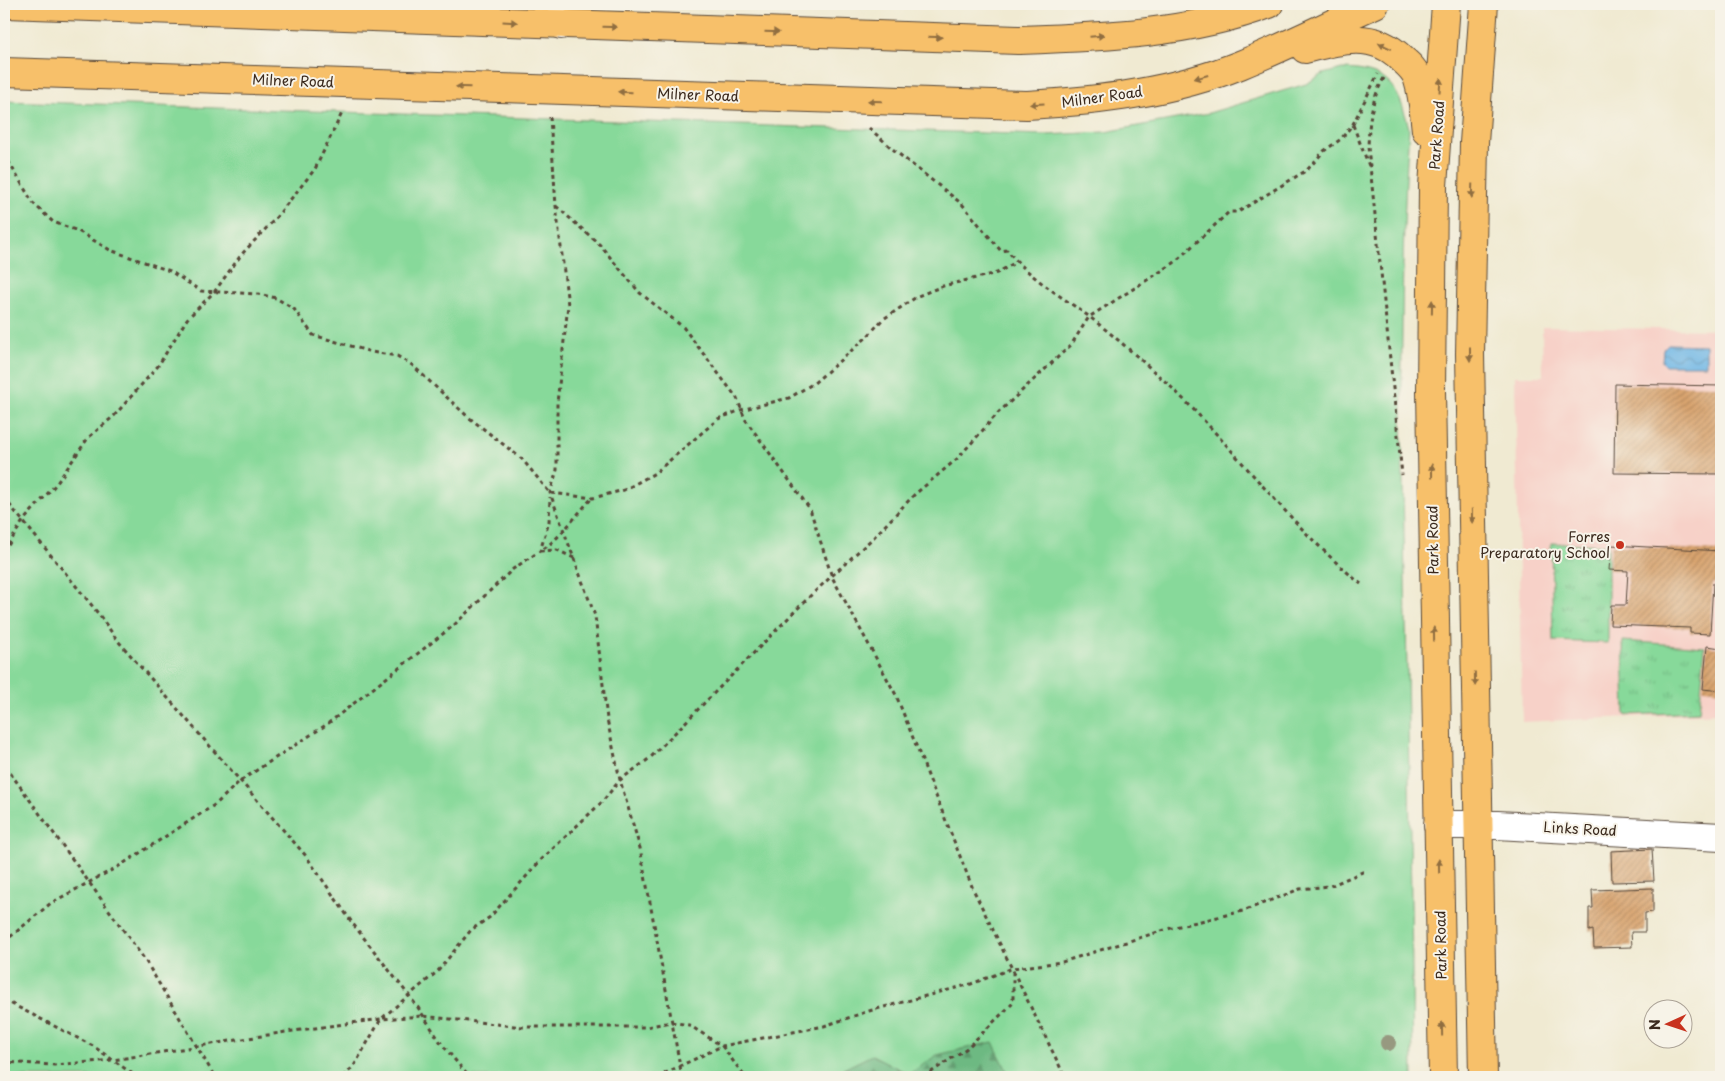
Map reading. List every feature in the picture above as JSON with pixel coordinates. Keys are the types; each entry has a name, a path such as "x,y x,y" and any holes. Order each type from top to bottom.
{"main road":[{"path":"6,4 458,19 556,14 1018,40 1077,38 1164,29 1216,19 1269,4"},
{"name":"Milner Road","path":"4,72 1027,105 1107,99 1155,89 1238,66 1375,4"},
{"name":"Park Road","path":"1443,1077 1431,391 1433,186 1446,4"},
{"path":"1483,1077 1471,484 1470,324 1474,143 1484,4"},
{"path":"1238,66 1348,39 1367,39 1392,49 1412,68 1418,79 1433,186"}],"street":[{"path":"458,19 487,4"},
{"name":"Links Road","path":"1438,826 1497,825 1721,837"}],"path":[{"path":"343,1077 354,1066 381,1019 409,998 438,970 471,930 490,917 541,860 602,802 620,780 650,758 726,684 809,597 832,577 914,495 958,458 998,413 1071,345 1089,317 1174,262 1229,212 1238,212 1307,170 1324,151 1341,139 1353,124 1381,70"},
{"path":"4,552 23,521 57,483 88,438 114,416 158,366 187,319 215,291 241,255 274,220 315,170 345,106"},
{"path":"540,552 549,522 550,493 557,470 557,403 568,306 556,206 550,113"},
{"path":"864,123 895,151 962,204 1001,251 1007,250 1016,262 1089,317 1168,384 1332,561 1361,584"},
{"path":"1353,124 1371,170"},
{"path":"4,154 34,203 53,222 78,231 110,250 170,271 200,291 258,294 276,298 294,309 313,335 371,352 397,356 412,365 467,416 522,459 550,493 595,616 607,720 620,780 640,848 682,1077"},
{"path":"556,206 599,244 640,293 683,327 737,398 745,419 810,509 832,577 896,695 973,889 1065,1077"},
{"path":"550,493 592,498 624,490 655,473 718,420 741,410 790,398 833,367 866,338 882,320 918,296 943,286 998,273 1016,262"},
{"path":"4,498 118,641 306,856 409,998 417,1006 456,1064 469,1077"},
{"path":"4,942 51,903 121,864 216,804 240,781 326,725 453,626 513,569 555,542 563,528 592,498"},
{"path":"540,552 557,550 575,559"},
{"path":"4,768 11,774 145,960 215,1077"},
{"path":"657,1077 722,1046 824,1026 869,1011 971,984 1013,968 1062,962 1145,938 1171,928 1243,911 1300,889 1330,886 1366,870"},
{"path":"924,1077 968,1048 1013,1003 1013,968"},
{"path":"4,1000 93,1046 137,1077"},
{"path":"4,1062 54,1065 112,1060 381,1019 422,1016 523,1027 646,1027 671,1022 689,1025 722,1046 745,1077"}],"shaded area":[{"name":"Forres Preparatory School","path":"1542,327 1721,330 1721,713 1522,722 1515,376 1543,376"}],"green space":[{"path":"1342,69 1370,73 1381,77 1389,83 1400,101 1409,128 1403,251 1402,374 1413,1077 4,1077 4,101 1046,135 1105,132 1209,113 1306,84 1323,74"},
{"path":"1551,543 1608,545 1608,643 1553,641"},
{"path":"1623,641 1705,647 1699,712 1625,715"},
{"path":"993,1042 1010,1077 827,1077 872,1055 909,1074 937,1055"}],"water":[{"path":"1668,344 1706,345 1706,365 1665,365 1662,362 1663,349"}],"building":[{"path":"1615,384 1721,386 1721,474 1614,473"},
{"path":"1611,545 1721,551 1721,584 1713,583 1710,634 1690,633 1690,628 1610,625 1611,605 1626,605 1628,571 1609,570"},
{"path":"1707,646 1721,648 1721,691 1703,689"},
{"path":"1652,849 1654,881 1612,882 1611,851"},
{"path":"1653,888 1653,912 1645,913 1645,932 1631,932 1632,947 1594,948 1593,930 1589,931 1589,908 1593,908 1592,890"}],"place":[{"name":"Forres Preparatory School","path":"1620,545"}]}
